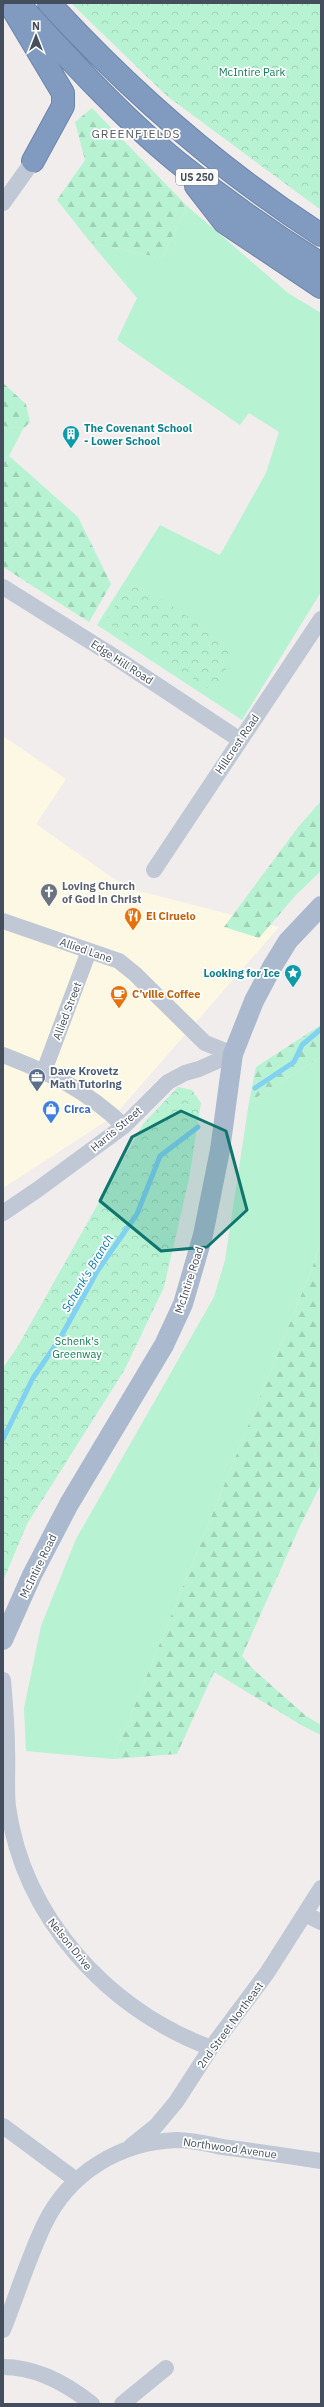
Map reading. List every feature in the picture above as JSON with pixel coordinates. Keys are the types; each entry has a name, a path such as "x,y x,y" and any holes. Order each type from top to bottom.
{"highway":[{"path":"10,3 64,93 63,106 33,161"},
{"name":"US 250","path":"18,3 85,74 176,160 224,222 318,280"},
{"name":"US 250","path":"49,3 144,99 196,146 264,197 321,235"}],"main road":[{"name":"McIntire Road","path":"3,1640 32,1576 69,1504 164,1345 183,1304 203,1235 220,1150 233,1054 254,1001 272,967 288,941 321,906"}],"street":[{"path":"3,203 33,161"},
{"name":"Edge Hill Road","path":"3,587 134,669 240,740"},
{"name":"Hillcrest Road","path":"154,870 321,618"},
{"name":"Allied Lane","path":"3,921 119,961 135,974 204,1043 233,1054"},
{"name":"Allied Street","path":"44,1071 89,951"},
{"name":"Harris Street","path":"3,1213 124,1126 176,1077 233,1054"},
{"path":"3,1055 44,1071 85,1093 124,1126"},
{"name":"Nelson Drive","path":"3,1680 7,1726 6,1806 30,1885 50,1920 79,1959 109,1988 131,2005 190,2040 212,2048"},
{"name":"2nd Street Northeast","path":"125,2150 156,2126 176,2102 212,2048 256,1990 321,1888"},
{"path":"305,1914 321,1922"},
{"path":"3,2126 76,2180"},
{"name":"Northwood Avenue","path":"3,2330 44,2225 56,2204 76,2180 95,2164 125,2150 151,2143 179,2140 321,2161"},
{"path":"3,2367 31,2371 54,2379 92,2404"},
{"path":"122,2404 166,2368"}],"highlighted area":[{"path":"181,1111 226,1131 247,1210 207,1247 161,1251 100,1201 132,1137"}],"shaded area":[{"path":"3,736 66,779 36,824 127,888 279,927 114,1116 3,1188"}],"green space":[{"name":"McIntire Park","path":"71,3 321,3 321,210 167,96"},
{"path":"92,108 187,206 162,258 91,243 57,200 85,160 75,122"},
{"path":"187,206 288,293 321,313 321,592 242,720 97,625 160,525 220,555 266,473 279,432 249,413 240,425 117,340 137,298 91,243 162,258"},
{"path":"3,383 26,404 30,422 23,429 3,426"},
{"path":"3,426 23,429 9,456 3,463"},
{"path":"9,456 78,517 111,584 89,622 3,567 3,463"},
{"path":"132,580 239,650 212,691 105,621"},
{"path":"321,801 321,871 296,895 259,938 224,927 299,826"},
{"path":"321,1025 321,1057 249,1102 256,1067"},
{"path":"321,1057 321,1240 313,1266 113,1759 26,1751 24,1708 41,1626 76,1539 214,1297 225,1260 249,1102"},
{"name":"Schenk's Greenway","path":"178,1087 192,1090 201,1103 189,1179 164,1287 125,1369 27,1524 3,1581 3,1368 18,1346 143,1124"},
{"path":"321,1240 321,1435 314,1450 321,1473 321,1484 300,1526 242,1656 253,1669 306,1716 301,1725 214,1672 177,1754 113,1759 313,1266"},
{"path":"321,1435 321,1473 314,1450"},
{"path":"306,1716 321,1725 321,1735 301,1725"}],"waterway":[{"name":"Schenk's Branch","path":"255,1088 294,1062 302,1045 321,1029"},
{"name":"Schenk's Branch","path":"3,1439 33,1378 59,1340 98,1270 137,1214 160,1156 198,1127"}],"place":[{"name":"The Covenant School - Lower School","path":"71,449"},
{"name":"Loving Church of God in Christ","path":"49,907"},
{"name":"El Ciruelo","path":"133,931"},
{"name":"Looking for Ice","path":"293,988"},
{"name":"C’ville Coffee","path":"119,1009"},
{"name":"Dave Krovetz Math Tutoring","path":"37,1092"},
{"name":"Circa","path":"51,1124"}],"district":[{"name":"GREENFIELDS","path":"136,133"}]}
